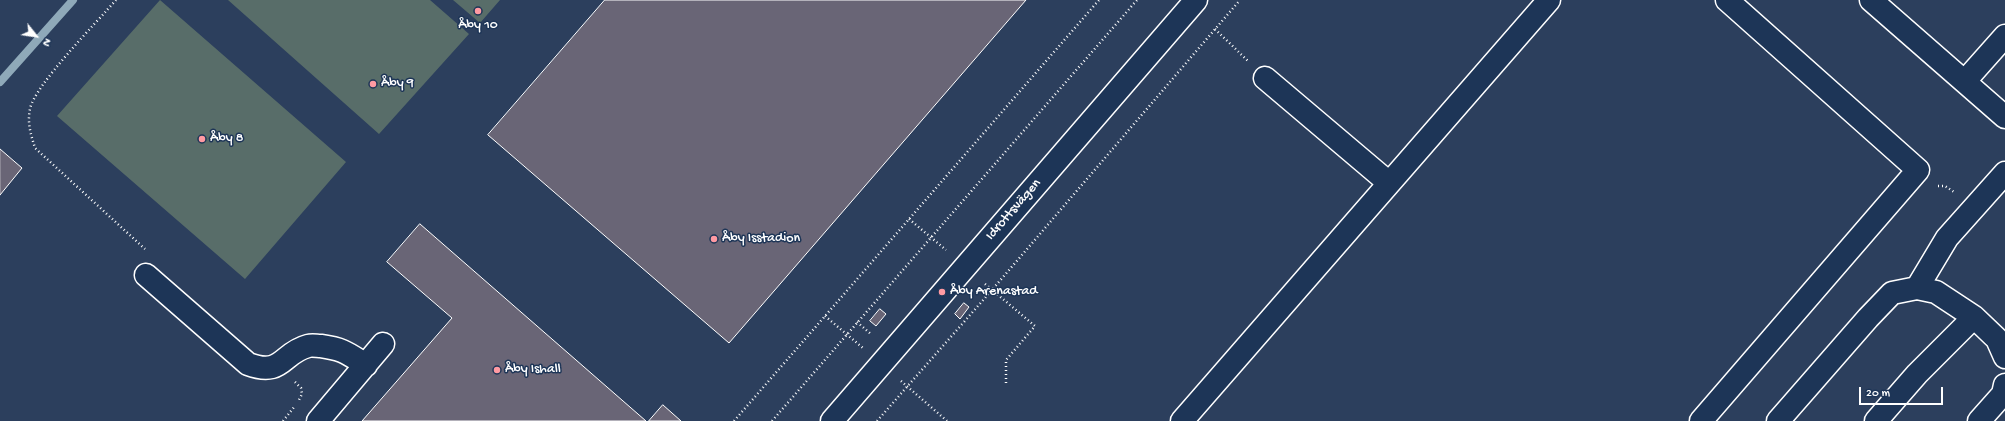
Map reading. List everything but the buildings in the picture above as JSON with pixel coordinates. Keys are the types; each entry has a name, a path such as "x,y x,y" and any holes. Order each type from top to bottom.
{"street":[{"path":"1182,421 1549,0"},
{"path":"1701,421 1918,170 1727,0"},
{"path":"1871,0 2005,117"},
{"name":"Idrottsvägen","path":"832,421 1191,3"},
{"path":"1965,81 2005,36"},
{"path":"1265,78 1389,183"},
{"path":"1917,288 1947,238 2005,173"},
{"path":"146,275 248,364 260,369 278,366 301,349 310,345 340,349 366,365"},
{"path":"1778,421 1868,318 1892,294 1917,288 1936,292 1974,317 1997,339 2005,357"},
{"path":"1876,421 1917,374 1974,317"},
{"path":"318,421 383,344"},
{"path":"1979,421 2003,394 2005,385"}],"path":[{"path":"35,148 29,128 30,108 40,87 116,0"},
{"path":"734,421 1099,0"},
{"path":"772,421 1137,0"},
{"path":"877,421 992,290 1240,0"},
{"path":"1215,29 1265,78"},
{"path":"1918,170 1925,193 1932,186 1945,186 1975,206"},
{"path":"909,218 1035,326 1006,360 1006,386"},
{"path":"857,322 872,335 876,332"},
{"path":"898,378 947,421"}],"green space":[{"name":"Åby 8","path":"160,0 346,162 245,279 57,116"},
{"name":"Åby 9","path":"228,0 430,0 469,34 379,134"},
{"name":"Åby 10","path":"453,0 500,0 480,23"}],"waterway":[{"path":"0,82 73,0"}],"place":[{"name":"Åby 10","path":"478,11"},
{"name":"Åby 9","path":"373,84"},
{"name":"Åby 8","path":"202,139"},
{"name":"Åby Isstadion","path":"714,239"},
{"name":"Åby Arenastad","path":"942,292"},
{"name":"Åby Ishall","path":"497,370"}]}
